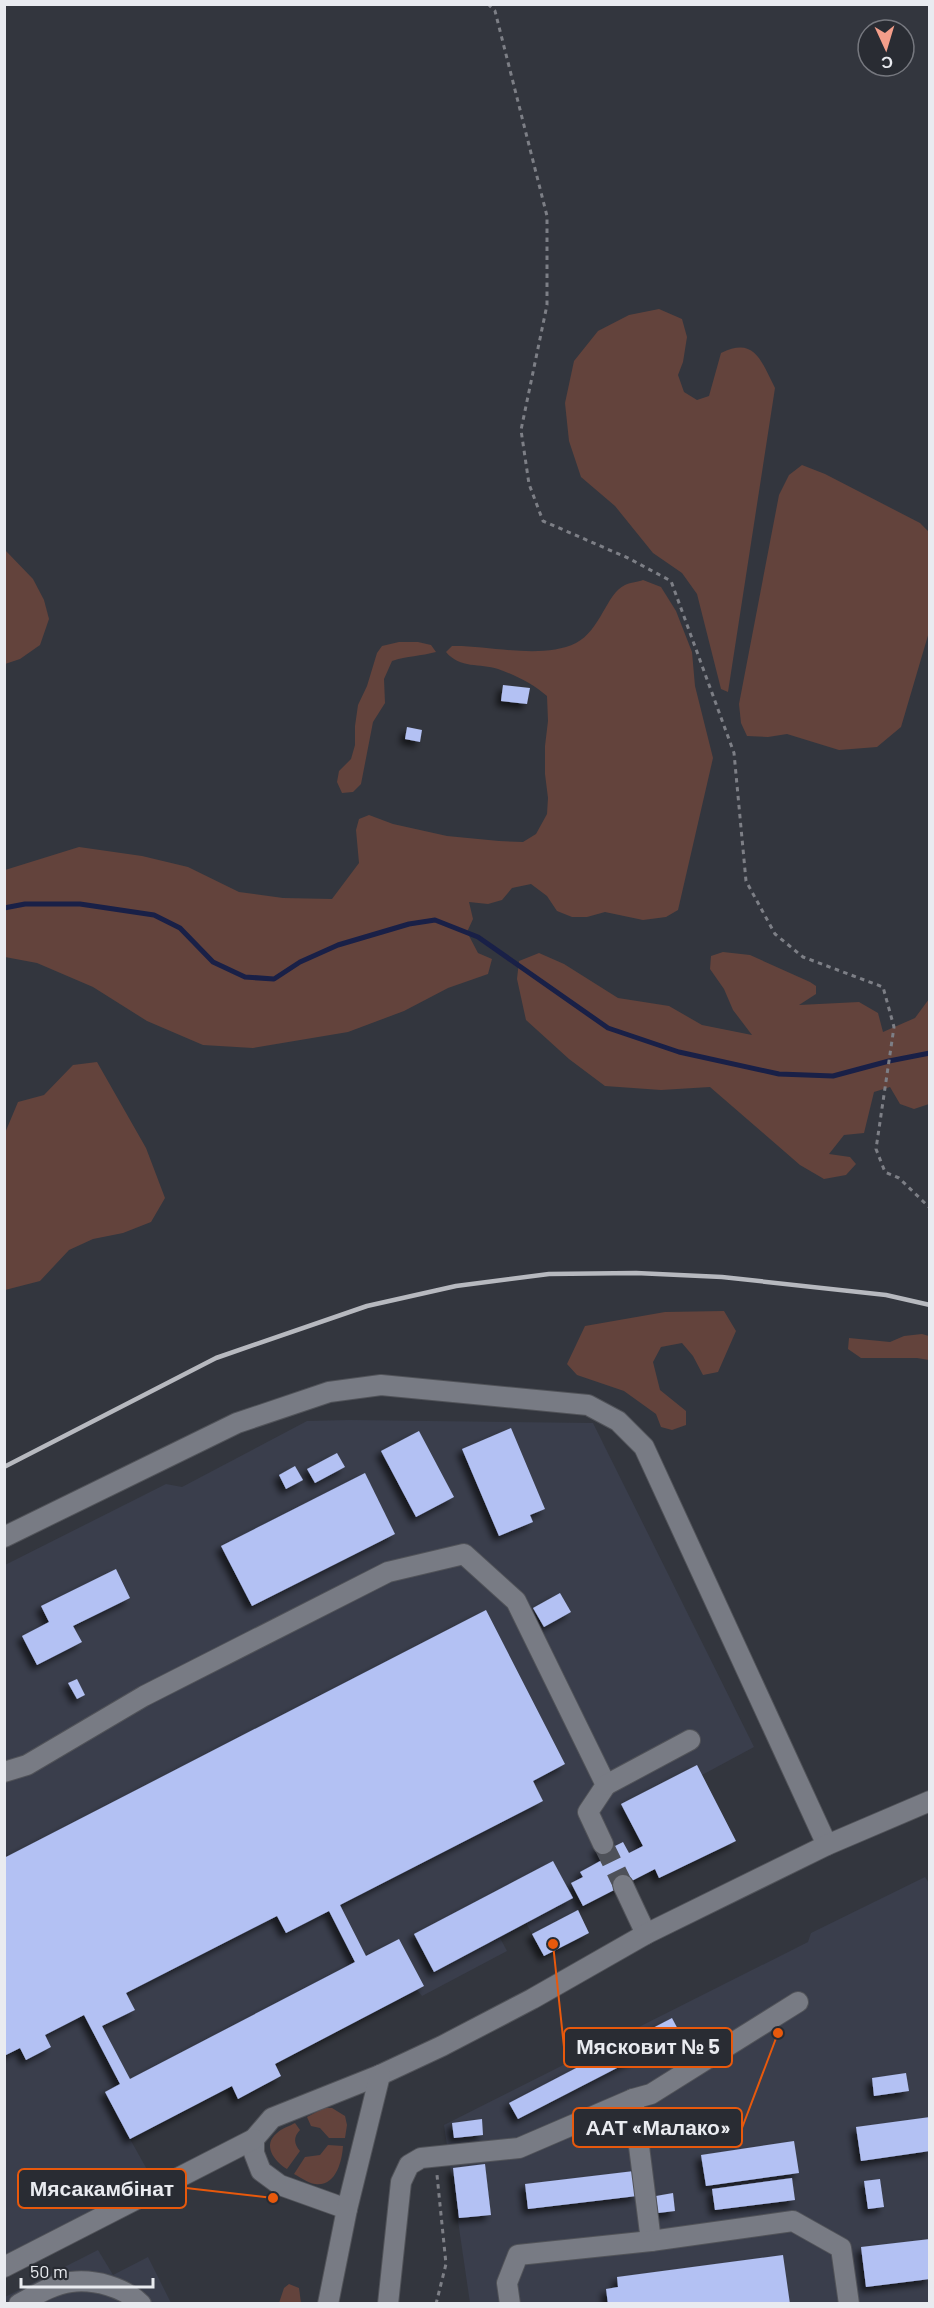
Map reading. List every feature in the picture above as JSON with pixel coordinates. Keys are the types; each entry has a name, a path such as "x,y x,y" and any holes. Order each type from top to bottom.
{"street":[{"path":"4,1537 237,1423 329,1392 381,1386 588,1406 618,1421 644,1448 827,1845"},
{"path":"4,1772 27,1765 144,1696 388,1572 464,1554 516,1601 606,1785"},
{"path":"603,1844 588,1812 606,1785 690,1740"},
{"path":"4,2267 254,2139 272,2118 380,2075 442,2046 532,1999 646,1934 827,1845 930,1801"},
{"path":"623,1885 646,1934"},
{"path":"388,2304 401,2182 409,2165 422,2158 519,2148 633,2099 651,2094 798,2002"},
{"path":"328,2304 347,2209 380,2075"},
{"path":"633,2099 651,2241"},
{"path":"254,2139 254,2153 261,2170 280,2185 347,2209"},
{"path":"510,2304 507,2283 518,2255 651,2241 793,2221 841,2248 849,2304"},
{"path":"19,2304 70,2282 103,2283 133,2302"}],"path":[{"path":"489,4 495,11 547,216 547,305 521,430 533,493 543,521 628,558 671,581 734,753 746,881 775,934 803,957 883,987 894,1027 876,1149 885,1172 899,1178 930,1208"},
{"path":"435,2156 446,2264 436,2304"}],"shaded area":[{"path":"659,309 682,319 687,337 683,362 678,375 684,392 697,400 709,396 721,353 742,348 749,349 756,354 775,388 728,692 721,689 697,594 682,573 653,553 615,506 581,477 569,441 565,403 574,361 598,331 629,315"},
{"path":"802,465 825,474 920,523 929,532 929,632 901,727 877,747 839,750 787,734 768,737 747,736 741,723 739,704 779,495 789,475"},
{"path":"5,550 33,579 44,600 49,619 40,645 20,659 5,664"},
{"path":"643,580 661,587 676,611 692,652 695,686 713,758 678,910 666,917 643,920 605,912 587,917 572,917 557,911 547,896 531,884 512,888 502,900 488,904 469,902 473,919 467,932 478,953 492,959 488,974 448,988 404,1011 348,1032 253,1048 203,1045 147,1021 93,987 37,963 5,957 5,870 79,847 142,856 188,867 239,892 283,898 332,899 359,863 356,830 359,819 369,815 393,824 447,836 523,842 536,834 547,814 545,746 548,721 547,696 511,674 491,667 458,661 446,652 452,646 531,651 562,648 576,643 592,630 618,590 627,584"},
{"path":"399,642 431,645 436,652 392,661 384,679 385,703 373,722 361,784 353,792 342,793 337,782 339,771 351,759 355,745 358,705 367,686 377,653 382,646"},
{"path":"723,952 750,955 816,986 816,994 799,1005 859,1002 878,1013 883,1032 915,1018 929,999 929,1104 914,1109 900,1104 890,1087 874,1092 864,1133 844,1135 829,1154 850,1157 856,1164 846,1175 824,1179 800,1165 710,1087 661,1090 605,1086 569,1059 526,1020 517,979 519,961 539,953 564,964 618,998 669,1006 702,1025 752,1035 733,1010 724,989 710,969 711,956"},
{"path":"97,1062 146,1148 165,1198 151,1222 123,1233 93,1239 69,1250 40,1281 5,1290 5,1133 18,1102 44,1095 73,1065"},
{"path":"724,1311 736,1331 718,1372 703,1375 693,1356 682,1343 661,1347 653,1362 660,1390 686,1411 686,1425 672,1430 661,1427 656,1414 624,1391 577,1375 567,1364 585,1326 665,1312"},
{"path":"922,1334 929,1336 929,1360 861,1358 848,1349 849,1338 890,1342 904,1336"},
{"path":"307,1421 593,1423 754,1747 702,1775 736,1841 659,1878 654,1869 583,1906 578,1910 589,1933 544,1956 526,1923 500,1938 507,1951 422,1996 417,1990 275,2063 281,2076 238,2099 231,2086 130,2139 154,2182 5,2259 5,1565 166,1484 182,1487"},
{"path":"925,1877 929,1883 929,2303 470,2303 444,2125 808,1942 811,1933"},
{"path":"324,2108 332,2108 345,2116 347,2125 345,2138 329,2138 320,2128 311,2126 307,2117"},
{"path":"295,2123 300,2130 295,2140 300,2151 287,2169 274,2157 270,2143 279,2131"},
{"path":"328,2145 343,2146 341,2159 333,2177 322,2184 315,2184 294,2174 305,2157 320,2155"},
{"path":"98,2250 113,2275 148,2257 171,2303 5,2304 5,2297"},
{"path":"289,2284 299,2288 301,2303 279,2303 284,2288"}],"building":[{"path":"503,685 530,688 527,704 501,701"},
{"path":"407,727 422,730 420,742 405,739"},
{"path":"511,1428 545,1509 530,1515 533,1522 499,1536 462,1449"},
{"path":"419,1431 454,1497 416,1517 381,1451"},
{"path":"337,1453 345,1467 315,1483 307,1469"},
{"path":"295,1466 303,1480 286,1489 279,1475"},
{"path":"365,1473 395,1534 252,1606 221,1546"},
{"path":"116,1569 130,1598 73,1626 82,1642 37,1665 22,1636 49,1622 41,1606"},
{"path":"560,1593 571,1612 544,1627 533,1608"},
{"path":"486,1610 565,1764 533,1781 543,1801 340,1905 366,1956 399,1939 424,1986 275,2064 281,2076 238,2099 232,2086 130,2139 105,2092 120,2084 84,2015 45,2035 51,2047 26,2060 20,2048 4,2056 4,1858","holes":["329,1911 355,1962 130,2079 102,2026 135,2010 126,1993 277,1916 286,1933"]},
{"path":"77,1679 85,1695 77,1699 68,1683"},
{"path":"697,1765 736,1841 659,1878 655,1869 583,1906 571,1883 583,1877 580,1872 602,1860 596,1848 610,1841 613,1847 623,1842 629,1853 643,1846 621,1804"},
{"path":"553,1861 573,1898 434,1972 414,1934"},
{"path":"578,1910 589,1933 544,1956 532,1934"},
{"path":"672,2018 681,2035 518,2119 509,2103"},
{"path":"906,2073 909,2091 874,2096 872,2078"},
{"path":"930,2117 930,2151 861,2161 856,2127"},
{"path":"482,2119 483,2135 454,2138 452,2123"},
{"path":"794,2141 799,2173 706,2186 701,2155"},
{"path":"485,2164 491,2215 459,2218 453,2168"},
{"path":"634,2171 637,2196 528,2209 525,2184"},
{"path":"792,2178 795,2200 715,2210 712,2189"},
{"path":"880,2179 884,2207 868,2209 864,2181"},
{"path":"673,2193 675,2211 658,2213 656,2196"},
{"path":"930,2239 930,2279 866,2287 861,2247"},
{"path":"783,2255 790,2304 608,2304 606,2289 618,2287 617,2277"}],"waterway":[{"path":"4,908 25,904 80,904 154,915 180,928 213,962 245,977 274,979 300,962 338,945 409,924 435,920 478,937 608,1028 679,1052 779,1074 833,1076 930,1053"}],"tunnel":[{"path":"603,1844 623,1885"}],"railway":[{"path":"4,1467 216,1358 367,1306 456,1286 549,1274 636,1273 722,1277 886,1295 930,1305"}],"place":[{"name":"Мясковит № 5","path":"553,1944"},
{"name":"ААТ «Малако»","path":"778,2033"},
{"name":"Мясакамбінат","path":"273,2198"}]}
